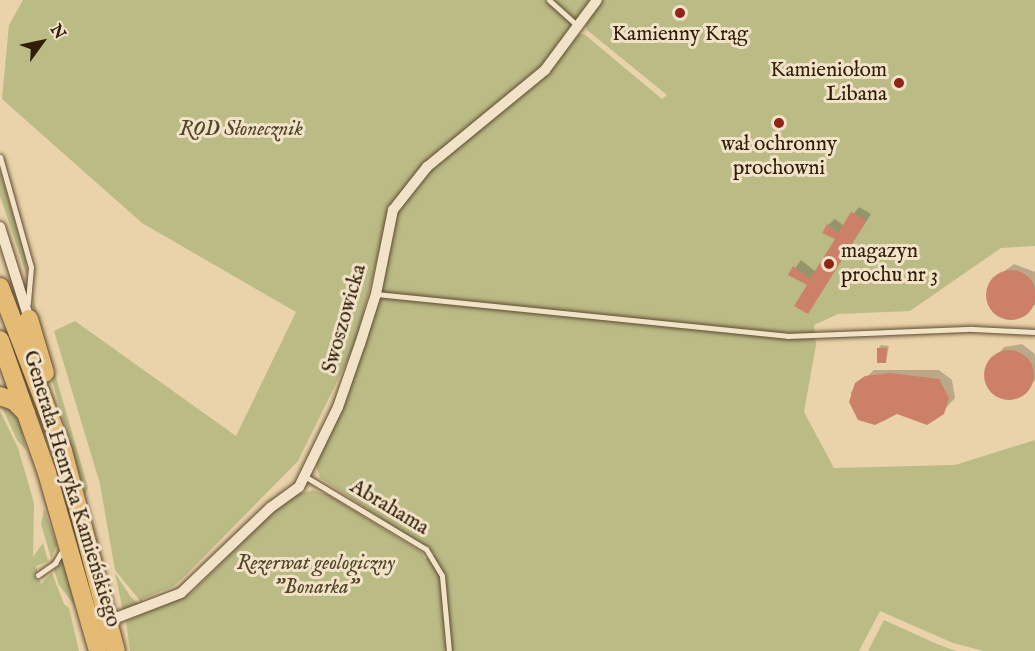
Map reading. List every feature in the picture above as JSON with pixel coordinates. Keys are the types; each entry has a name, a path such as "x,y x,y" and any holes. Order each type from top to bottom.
{"main road":[{"name":"Generała Henryka Kamieńskiego","path":"0,287 63,451 116,651"},
{"path":"28,319 63,451"},
{"path":"0,373 2,345"},
{"name":"Generała Henryka Kamieńskiego","path":"2,345 27,414 98,651"},
{"path":"0,396 14,401 27,414"}],"street":[{"name":"Swoszowicka","path":"108,621 181,593 306,477 339,407 376,294 393,210 427,167 545,70 597,0"},
{"name":"Generała Henryka Kamieńskiego","path":"0,227 28,319"}],"lane":[{"path":"549,0 579,26"},
{"path":"0,157 31,267 28,319"},
{"path":"376,294 787,336 973,329 1035,332"},
{"name":"Abrahama","path":"306,477 426,549 442,576 449,651"},
{"path":"38,575 61,556 66,541"}],"green space":[{"name":"ROD Słonecznik","path":"23,0 594,0 548,61 412,180 380,249 355,345 298,461 174,586 142,599 142,603 115,570 100,484 54,331 75,321 236,436 296,312 142,223 2,99 9,25"},
{"name":"Rezerwat geologiczny \"Bonarka\"","path":"600,0 1035,0 1035,246 1001,248 910,311 838,314 814,325 816,345 804,412 834,468 955,465 1035,440 1035,651 984,651 953,643 880,611 859,651 130,651 126,621 190,594 281,504 297,494 313,490 328,495 421,552 425,559 435,554 320,478 316,465 345,398 398,208 416,184 466,136 522,96 577,34 584,34 662,99 667,95 587,30 585,21"},
{"path":"0,170 26,260 27,276 0,196"},
{"path":"32,294 88,488 85,496 35,320"},
{"path":"0,403 18,412 26,450 17,440"},
{"path":"0,411 18,448 34,503 33,557 43,543 48,561 36,566 41,584 52,573 64,604 69,608 79,651 0,651"},
{"path":"44,509 57,545 51,558 41,524"},
{"path":"63,561 75,606 59,585 54,570"},
{"path":"115,573 130,596 139,605 123,611"},
{"path":"884,620 937,644 956,651 868,651"}],"building":[{"path":"648,28 660,39 656,44 643,33"},
{"name":"magazyn prochu nr 3","path":"851,212 866,221 808,314 794,306 807,285 788,275 793,266 810,279 835,239 822,233 827,224 838,233"},
{"path":"1006,270 1016,270 1029,277 1036,290 1036,300 1029,313 1016,320 1006,320 997,316 990,309 986,300 986,290 990,281 997,274"},
{"path":"877,348 887,348 886,363 877,363"},
{"path":"1004,350 1014,350 1027,357 1034,370 1034,380 1027,393 1014,400 1004,400 995,396 988,389 984,380 984,370 988,361 995,354"},
{"path":"890,373 939,379 949,398 944,414 927,425 897,414 875,425 858,420 849,402 855,383 865,376"}],"place":[{"name":"Kamienny Krąg","path":"680,13"},
{"name":"Kamieniołom Libana","path":"899,83"},
{"name":"wał ochronny prochowni","path":"779,123"},
{"name":"magazyn prochu nr 3","path":"829,264"}]}
